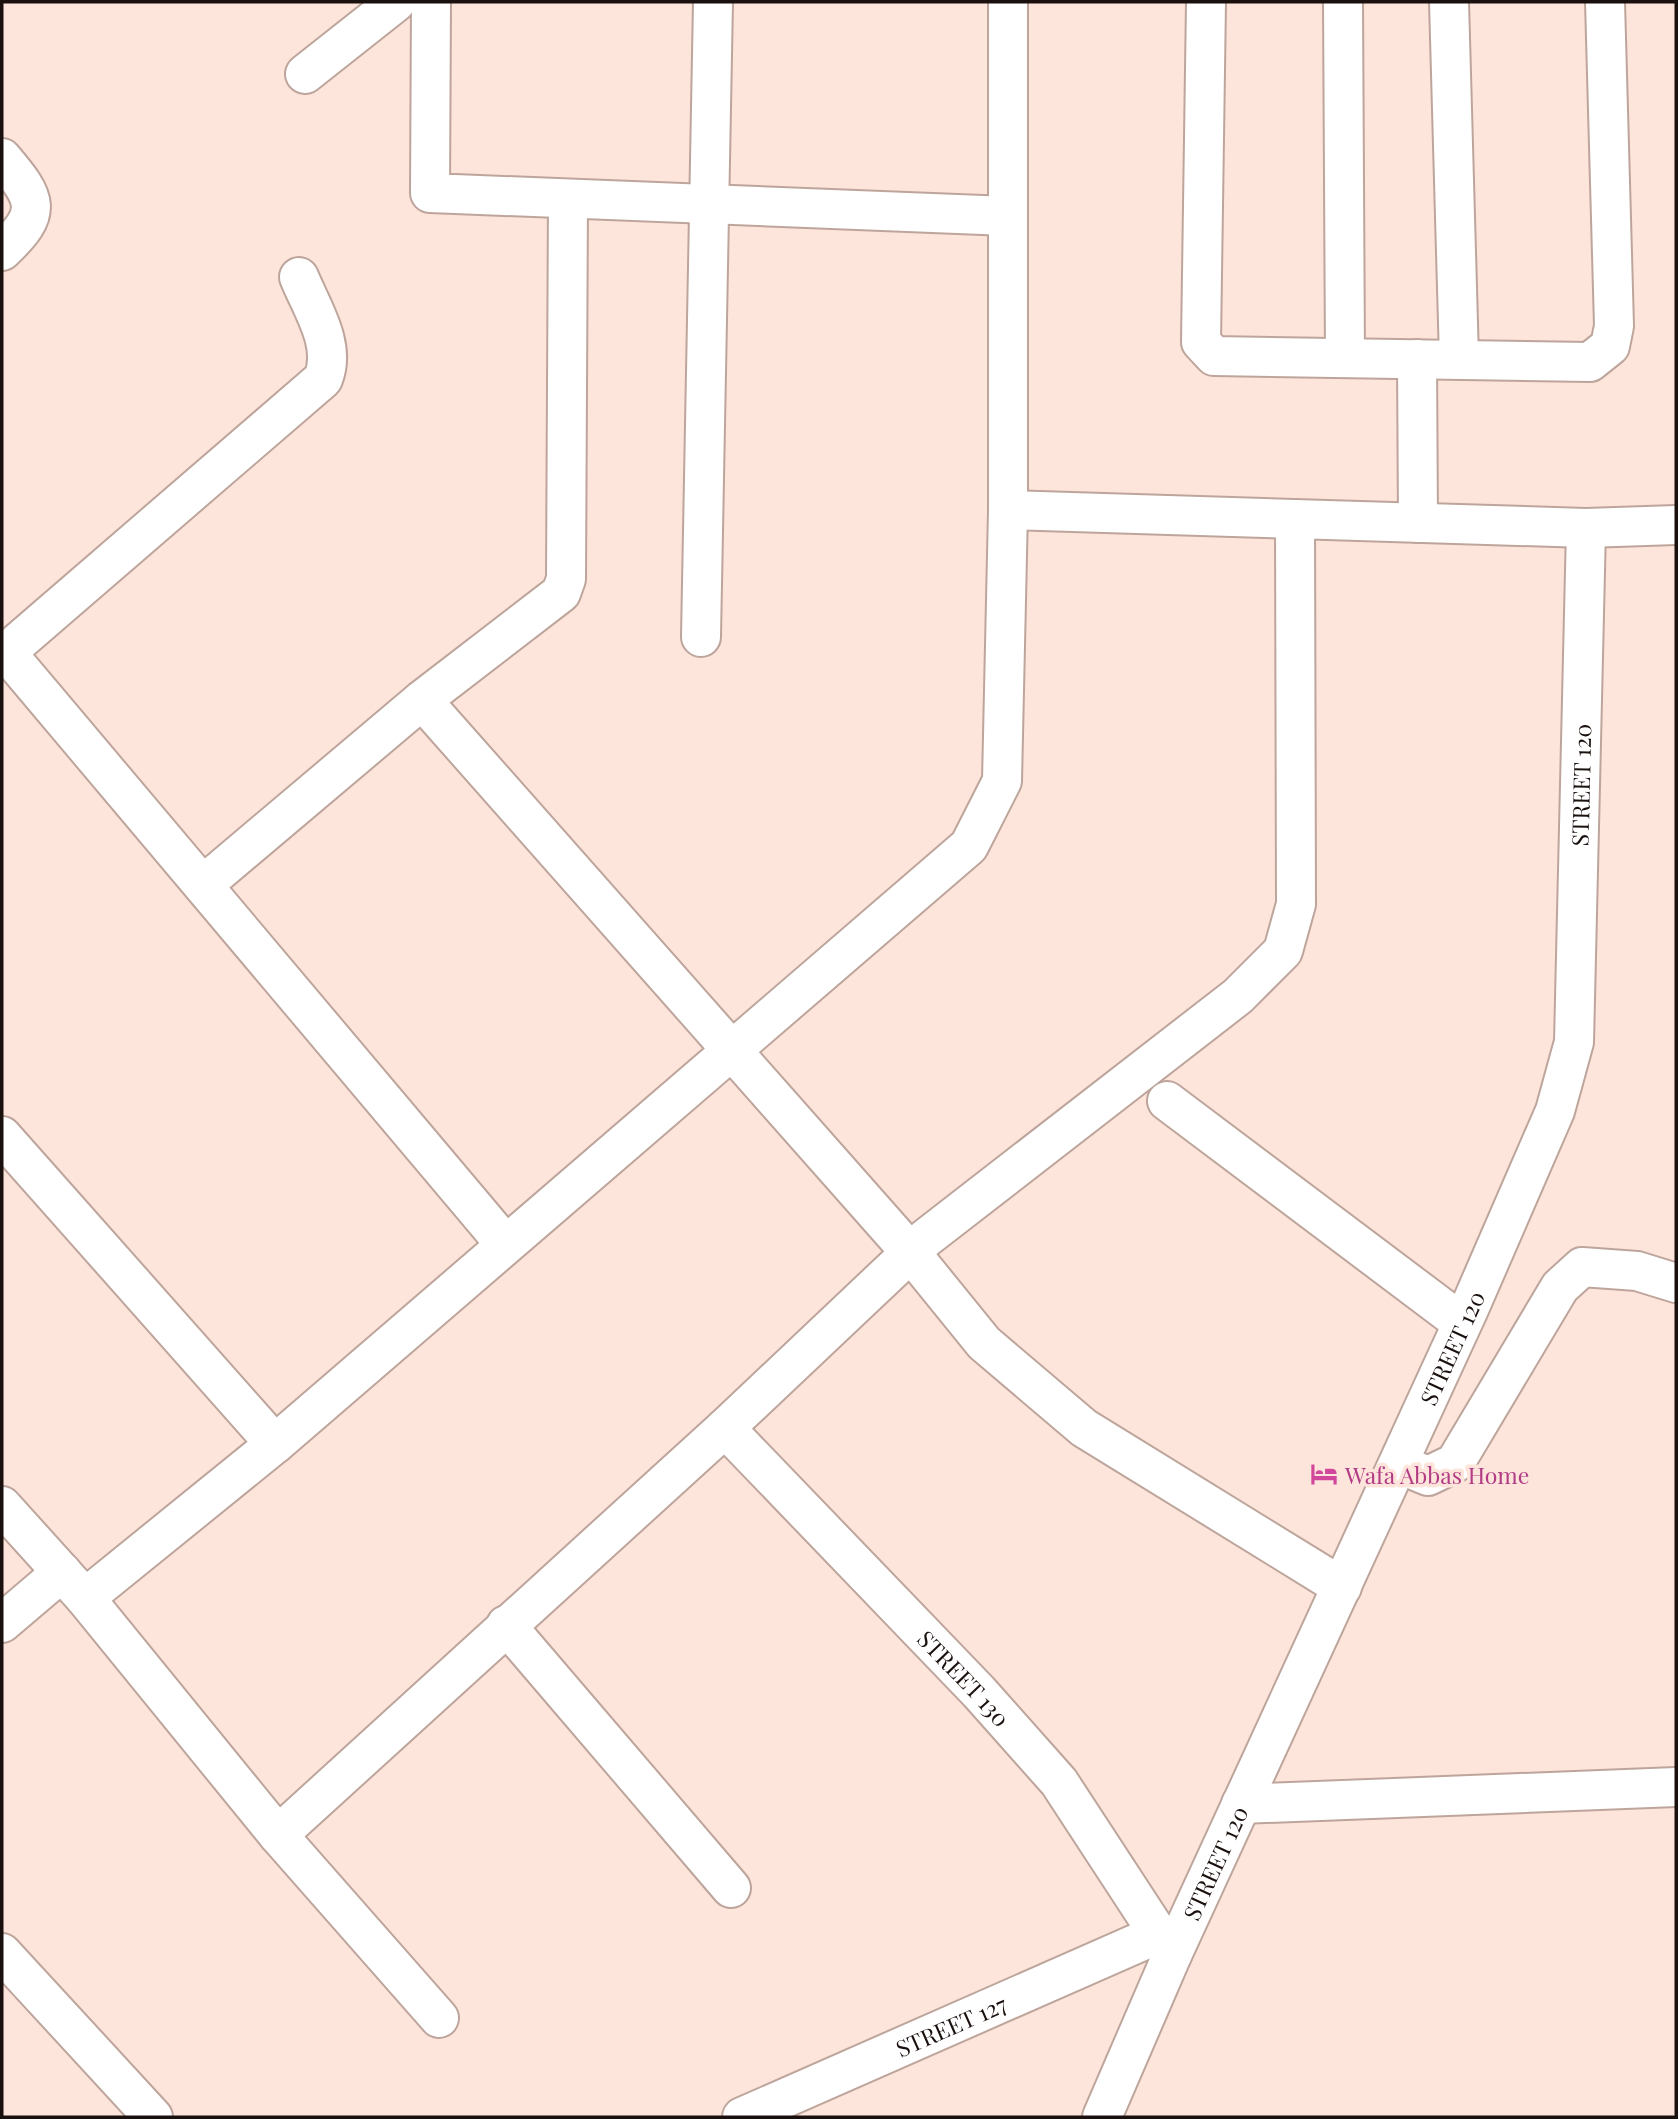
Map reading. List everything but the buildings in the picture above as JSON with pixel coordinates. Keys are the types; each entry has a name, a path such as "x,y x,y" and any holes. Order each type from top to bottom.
{"street":[{"path":"305,74 396,2"},
{"path":"431,2 430,192 711,206 1008,216"},
{"path":"701,637 713,2"},
{"path":"2,1623 73,1585 275,1444 969,846 1002,781 1008,510 1008,2"},
{"path":"1206,2 1201,342 1214,356 1590,362 1610,346 1614,326 1605,2"},
{"path":"1343,2 1345,358"},
{"path":"1449,2 1459,359"},
{"path":"2,158 20,179 32,202 26,229 2,251"},
{"path":"202,885 422,700 561,593 566,579 568,199"},
{"path":"299,277 327,347 329,364 323,379 4,654 505,1244"},
{"path":"1417,359 1418,523"},
{"path":"1008,510 1586,528 1676,525"},
{"path":"278,1835 725,1428 911,1253 1238,996 1283,951 1296,904 1295,519"},
{"name":"STREET 120","path":"1102,2117 1165,1944 1241,1804 1399,1464 1555,1111 1574,1042 1586,528"},
{"path":"422,700 911,1253 984,1343 1084,1428 1342,1587"},
{"path":"1167,1101 1462,1323"},
{"path":"2,1136 275,1444"},
{"path":"1399,1464 1428,1476 1455,1463 1560,1287 1582,1267 1637,1270 1676,1283"},
{"name":"STREET 130","path":"725,1428 979,1692 1059,1782 1165,1944"},
{"path":"2,1506 73,1585 278,1835 439,2018"},
{"path":"506,1625 730,1888"},
{"path":"1241,1804 1676,1787"},
{"name":"STREET 127","path":"742,2117 1165,1944"},
{"path":"2,1953 153,2117"}],"place":[{"name":"Wafa Abbas Home","path":"1324,1474"}]}
